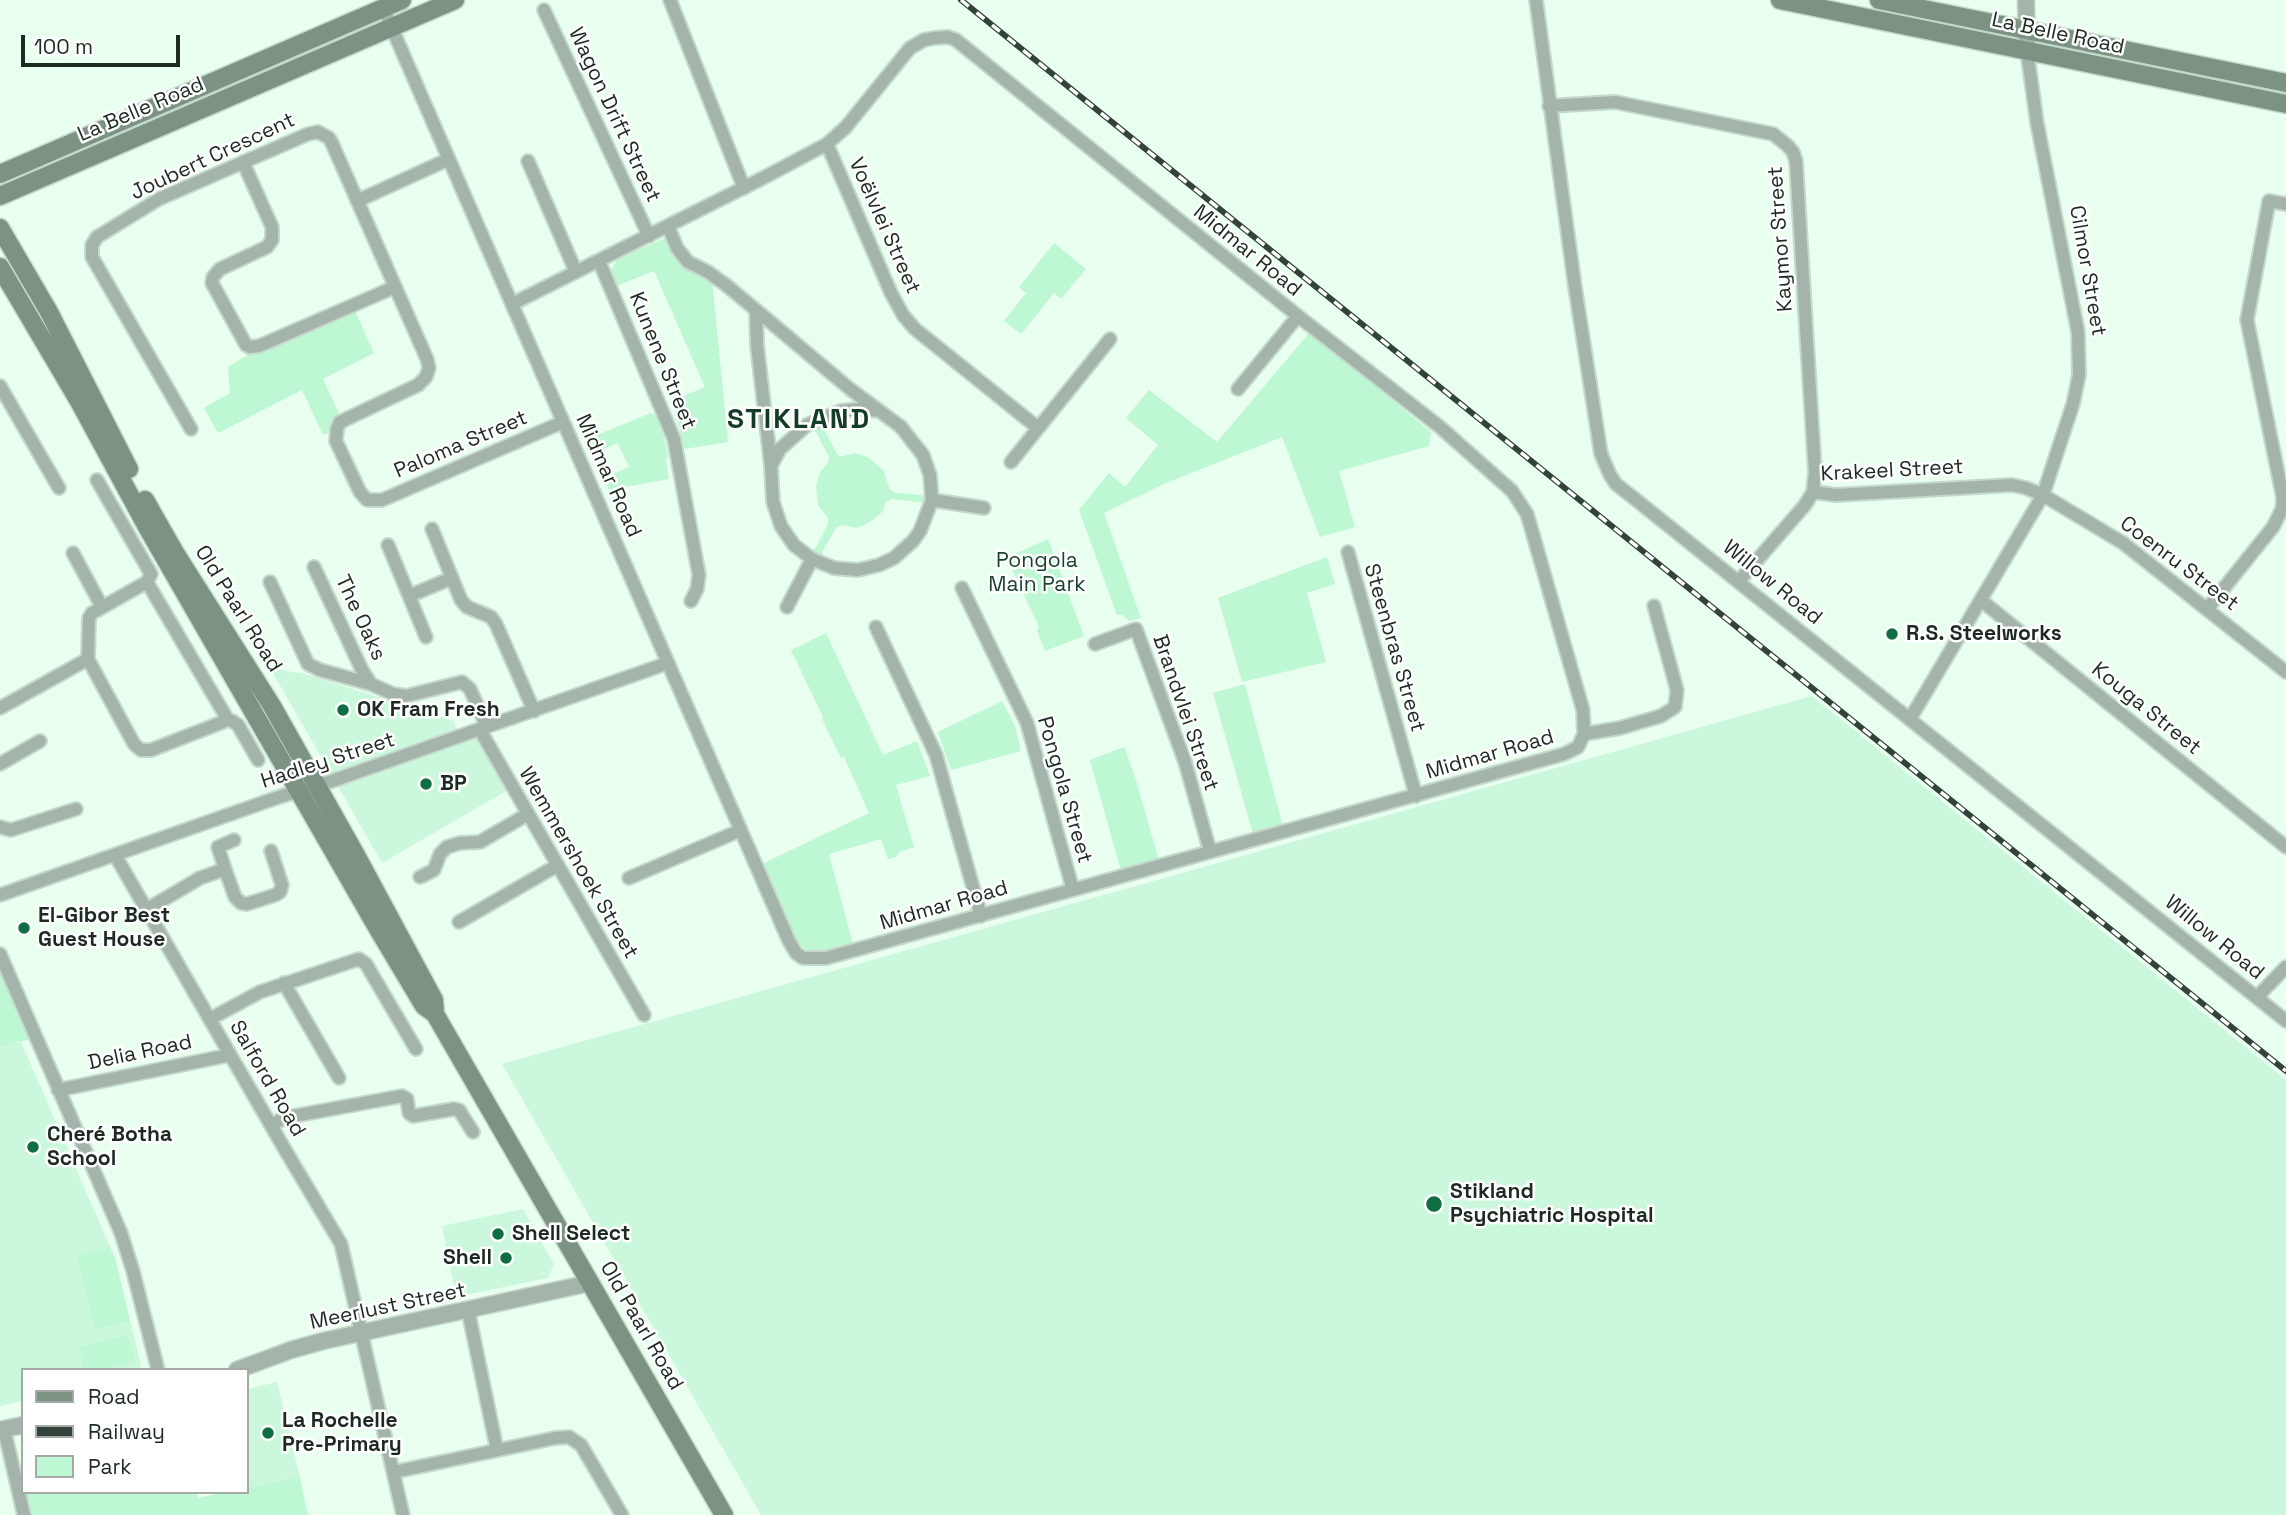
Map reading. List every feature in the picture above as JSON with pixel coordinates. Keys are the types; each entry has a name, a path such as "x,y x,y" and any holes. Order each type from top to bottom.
{"main road":[{"name":"La Belle Road","path":"0,174 402,0"},
{"path":"383,7 402,10 433,0"},
{"name":"La Belle Road","path":"0,196 455,0"},
{"name":"La Belle Road","path":"1780,0 2286,104"},
{"name":"La Belle Road","path":"1879,0 2286,83"},
{"path":"302,43 340,36 374,22 391,26"},
{"name":"Old Paarl Road","path":"0,228 49,312 174,551 238,650 308,789"},
{"name":"Old Paarl Road","path":"0,267 80,403 147,527 308,789 376,891 434,1000 435,1014 724,1515"}],"street":[{"path":"670,0 744,188"},
{"name":"Willow Road","path":"1536,0 1599,442 1605,466 1616,484 2286,1021"},
{"name":"Cilmor Street","path":"1910,719 2043,495 2073,404 2079,376 2080,353 2075,315 2033,96 2027,51 2026,0"},
{"name":"Midmar Road","path":"383,7 512,304 564,422 789,941 796,953 803,958 826,958 1570,752 1577,747 1584,734 1583,710 1532,531 1521,503 1512,491 1440,427 956,40 948,37 934,38 910,48 846,127 827,144 512,304"},
{"name":"Wagon Drift Street","path":"544,10 649,236"},
{"name":"Kaymor Street","path":"1549,106 1615,102 1773,134 1793,152 1796,161 1815,472 1813,492"},
{"name":"Joubert Crescent","path":"191,429 92,257 91,250 97,237 171,193 308,134 323,133 329,138 429,368 426,377 418,385 340,422 337,429 337,442 357,487 367,500 373,501"},
{"name":"Voëlvlei Street","path":"827,144 891,293 903,314 915,329 1038,428"},
{"path":"357,201 449,159"},
{"path":"528,161 576,272"},
{"path":"243,162 272,227 272,240 267,247 220,269 213,277 212,283 246,345 259,346 395,287"},
{"path":"2208,608 2279,519 2283,504 2247,320 2269,201 2286,204"},
{"path":"668,226 677,248 688,262 708,272 756,310 850,388 901,427 923,455 930,475 932,500 920,531 894,558 859,570 834,568 812,559 794,545 781,526 773,502 756,310"},
{"name":"Kunene Street","path":"599,261 674,439 699,575 697,589 691,601"},
{"path":"1238,390 1298,316"},
{"path":"1011,462 1110,339"},
{"path":"0,386 59,488"},
{"path":"771,466 780,449 807,425 841,411 881,411"},
{"name":"Paloma Street","path":"373,501 386,498 564,422"},
{"path":"97,480 151,574 147,582 92,612 89,617 88,659 134,744 141,750 151,750 228,720"},
{"name":"Krakeel Street","path":"1739,581 1813,492 1836,495 2012,485 2043,495"},
{"name":"Coenru Street","path":"2043,495 2123,543 2286,672"},
{"path":"932,500 984,508"},
{"path":"432,529 464,604 491,617 496,624 534,711"},
{"path":"388,545 426,637"},
{"name":"Steenbras Street","path":"1348,552 1416,796"},
{"path":"73,553 102,607"},
{"path":"787,607 812,559"},
{"name":"The Oaks","path":"314,567 371,684"},
{"path":"410,596 452,578"},
{"path":"147,582 228,720 236,723 258,760"},
{"name":"The Oaks","path":"270,582 310,666 406,696 462,682 470,690 484,728"},
{"name":"Pongola Street","path":"962,588 1027,723 1073,890"},
{"name":"Kouga Street","path":"1982,601 2286,847"},
{"path":"1584,734 1620,728 1661,716 1675,707 1678,700 1675,682 1654,606"},
{"path":"876,627 936,755 981,916"},
{"name":"Brandvlei Street","path":"1095,644 1136,629 1185,762 1209,852"},
{"path":"0,708 88,659"},
{"name":"Hadley Street","path":"0,895 668,663"},
{"name":"Wemmershoek Street","path":"484,728 528,814 643,1015"},
{"path":"0,764 40,741"},
{"path":"0,827 11,830 76,809"},
{"path":"420,877 433,870 447,847 480,842 528,814"},
{"path":"629,878 741,830"},
{"path":"234,840 218,847 239,902 247,904 280,892 282,885 271,851"},
{"name":"Salford Road","path":"115,855 341,1244 403,1515"},
{"path":"459,922 558,865"},
{"path":"146,910 200,877 225,869"},
{"path":"0,954 126,1246 157,1368"},
{"path":"210,1019 257,993 354,959 362,960 416,1049"},
{"path":"2257,998 2286,967"},
{"path":"284,983 339,1077"},
{"name":"Delia Road","path":"58,1090 230,1055"},
{"path":"271,1126 284,1118 400,1096 407,1099 409,1113 413,1116 458,1109 473,1132"},
{"name":"Meerlust Street","path":"242,1368 291,1350 363,1332 590,1283"},
{"path":"468,1310 498,1450"},
{"path":"21,1425 2,1430 24,1515"},
{"path":"394,1472 569,1437 581,1445 622,1515"}],"shaded area":[{"path":"270,668 305,674 454,721 458,734 480,727 513,787 382,863"},
{"name":"Stikland Psychiatric Hospital","path":"1812,696 2286,1080 2286,1515 761,1515 502,1064"},
{"name":"Cheré Botha School","path":"21,1042 115,1258 141,1365 139,1368 21,1368 21,1401 0,1406 0,1047"},
{"path":"523,1209 554,1264 548,1278 456,1297 442,1226"},
{"name":"La Rochelle Pre-Primary","path":"277,1382 300,1477 248,1488 248,1389"}],"green space":[{"path":"665,238 712,279 728,442 685,449 672,401 705,387 654,271 616,286 610,272 617,260"},
{"path":"1054,243 1086,269 1061,299 1054,293 1021,334 1004,321 1026,293 1019,287"},
{"path":"354,309 374,353 323,379 340,416 332,431 323,435 302,390 218,433 204,408 230,393 228,367 254,351"},
{"path":"1310,332 1431,432 1429,446 1339,471 1355,527 1320,537 1282,437 1166,483 1104,513 1141,618 1129,621 1122,614 1117,615 1079,510 1109,473 1125,487 1158,445 1126,418 1149,390 1217,442"},
{"path":"651,413 657,417 664,437 669,479 609,490 604,478 629,467 618,443 594,453 587,439"},
{"path":"824,420 823,428 839,457 855,453 869,458 884,471 890,490 898,494 928,496 927,503 892,499 886,502 882,512 870,522 857,528 842,525 836,528 822,552 822,560 810,549 815,549 828,524 828,518 818,505 816,486 829,457 816,432 809,428"},
{"name":"Pongola Main Park","path":"1048,539 1084,636 1045,651 1037,631 1039,627 1007,558"},
{"path":"1327,557 1335,584 1307,593 1326,662 1242,682 1218,598"},
{"path":"826,633 883,755 917,741 930,776 896,785 914,847 888,859 881,839 829,854 853,944 820,954 808,952 796,941 763,866 764,863 869,813 791,650"},
{"path":"1245,684 1283,826 1253,834 1213,693"},
{"path":"1002,701 1015,726 1021,751 951,770 938,732"},
{"path":"1124,747 1159,860 1121,871 1090,760"},
{"path":"0,969 31,1039 0,1047"},
{"path":"110,1247 130,1321 95,1329 77,1255"},
{"path":"128,1335 135,1362 111,1368 84,1368 79,1347"},
{"path":"300,1477 308,1515 30,1515 25,1494 197,1494 198,1498 217,1494 248,1494 248,1488"}],"railway":[{"path":"961,0 2286,1071"}],"place":[{"name":"R.S. Steelworks","path":"1892,634"},
{"name":"OK Fram Fresh","path":"343,710"},
{"name":"BP","path":"426,784"},
{"name":"El-Gibor Best Guest House","path":"24,928"},
{"name":"Cheré Botha School","path":"33,1147"},
{"name":"Stikland Psychiatric Hospital","path":"1434,1204"},
{"name":"Shell Select","path":"498,1234"},
{"name":"Shell","path":"506,1258"},
{"name":"La Rochelle Pre-Primary","path":"268,1433"}],"district":[{"name":"STIKLAND","path":"799,420"}]}
